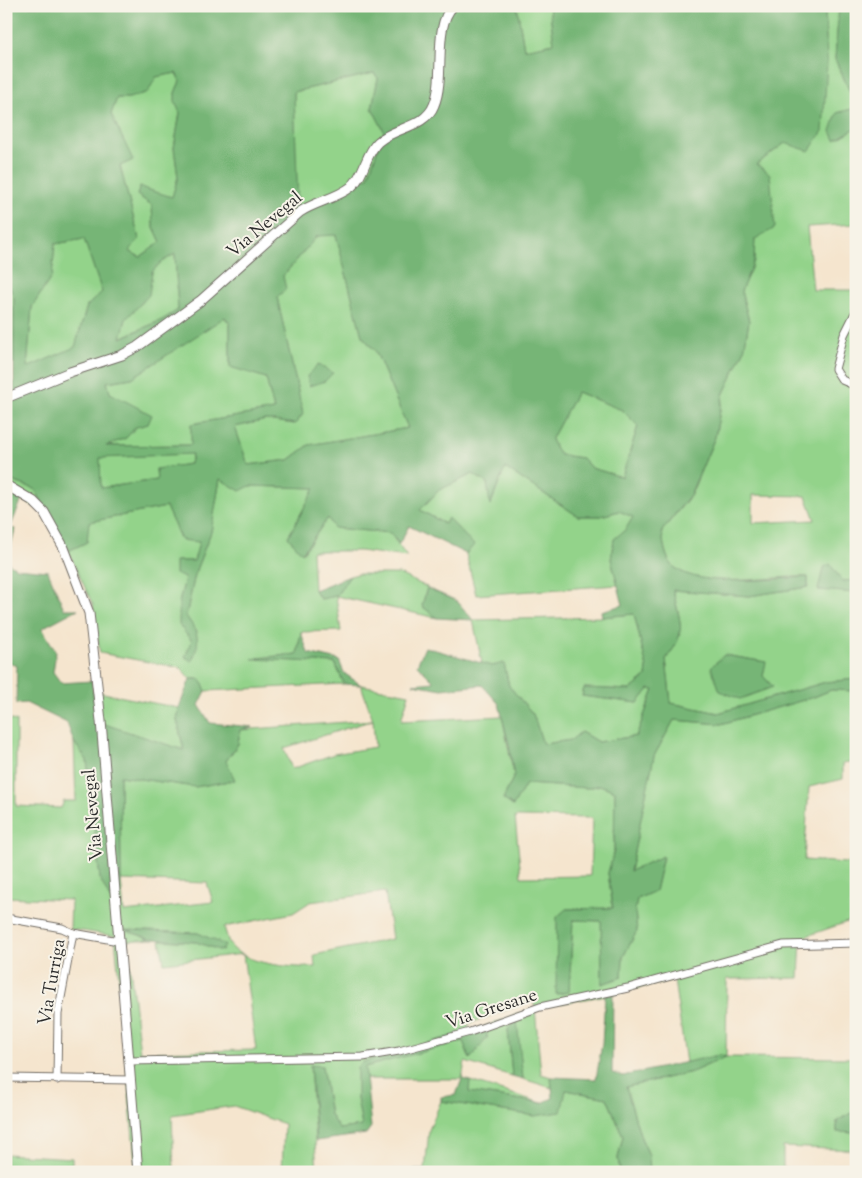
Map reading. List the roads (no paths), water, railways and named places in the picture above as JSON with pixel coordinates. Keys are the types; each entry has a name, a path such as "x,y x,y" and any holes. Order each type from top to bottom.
{"main road":[{"name":"Via Nevegal","path":"6,398 70,372 122,355 138,347 200,301 300,212 312,204 350,188 360,176 378,142 422,120 431,111 436,99 440,77 444,22 453,6"},
{"name":"Via Nevegal","path":"6,485 33,501 44,512 64,548 89,613 100,711 138,1172"}],"street":[{"path":"856,311 844,335 835,369 842,380 856,386"},
{"path":"6,918 62,928 72,933"},
{"name":"Via Turriga","path":"57,1080 58,1014 72,933 119,940"},
{"name":"Via Gresane","path":"130,1061 363,1057 418,1046 470,1032 540,1007 628,988 783,945 856,943"},
{"path":"6,1078 130,1080"}]}
